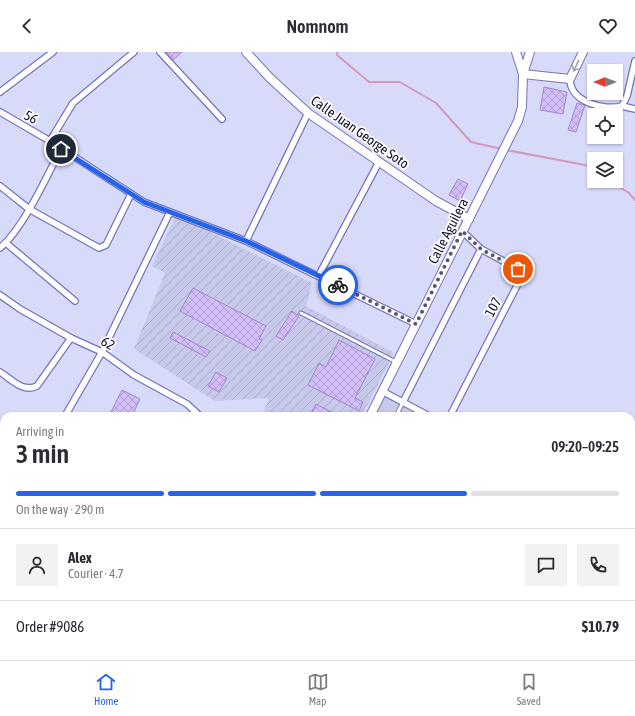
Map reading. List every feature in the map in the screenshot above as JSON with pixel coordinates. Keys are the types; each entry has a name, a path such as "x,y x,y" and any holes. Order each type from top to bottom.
{"main road":[{"name":"Calle Juan George Soto","path":"246,52 270,78 308,114 436,201 469,219"},
{"path":"516,54 523,74 570,79 583,52"},
{"path":"516,54 524,58 530,54"},
{"name":"Calle Aguilera","path":"372,412 511,135 522,107 523,74 530,54"}],"street":[{"path":"0,92 53,52"},
{"path":"50,141 73,103 134,52"},
{"path":"160,52 222,119"},
{"path":"622,106 627,96 635,61"},
{"path":"570,79 570,85 574,92 584,100 597,107 614,108 622,106 635,109"},
{"name":"56","path":"0,112 50,141 144,202 246,241 319,275 416,324"},
{"path":"246,241 308,114"},
{"path":"0,248 6,243 29,209 61,149"},
{"path":"319,275 379,162"},
{"path":"0,186 29,209 99,248 103,248 131,194"},
{"path":"67,412 102,352 170,212"},
{"name":"107","path":"452,412 522,276 518,269 481,249 462,231"},
{"path":"6,243 75,301"},
{"path":"403,402 481,249"},
{"name":"62","path":"0,295 20,309 71,338 102,352 134,375 187,404 196,412"},
{"path":"0,372 22,387 31,389 37,386 71,338"},
{"path":"382,391 422,412"}],"lane":[{"path":"301,313 396,362"},
{"path":"398,412 403,402"}],"shaded area":[{"path":"176,215 312,283 306,306 394,353 364,412 264,412 269,398 215,401 134,349 165,273 152,266"},
{"path":"384,392 422,412 374,412"}],"building":[{"path":"166,52 182,52 173,60"},
{"path":"544,87 567,92 563,114 540,110"},
{"path":"577,103 585,105 576,132 568,130"},
{"path":"458,179 468,184 460,201 449,195"},
{"path":"193,288 266,326 259,339 262,340 255,351 180,311"},
{"path":"292,311 299,316 283,340 276,336"},
{"path":"173,332 210,351 206,357 170,338"},
{"path":"339,340 375,359 355,398 363,402 359,411 308,385 319,363 326,367"},
{"path":"216,372 227,378 219,392 208,386"},
{"path":"122,390 140,399 134,412 111,412"},
{"path":"316,404 331,412 312,412"}],"waterway":[{"path":"337,52 337,55 369,82 400,82 436,103 471,142 502,149"},
{"path":"506,150 587,166"},
{"path":"621,188 629,193 635,200"}],"way so far":[{"path":"338,285 416,324 462,231 481,249 518,269"}],"route":[{"path":"61,149 144,202 246,241 338,285"}]}
